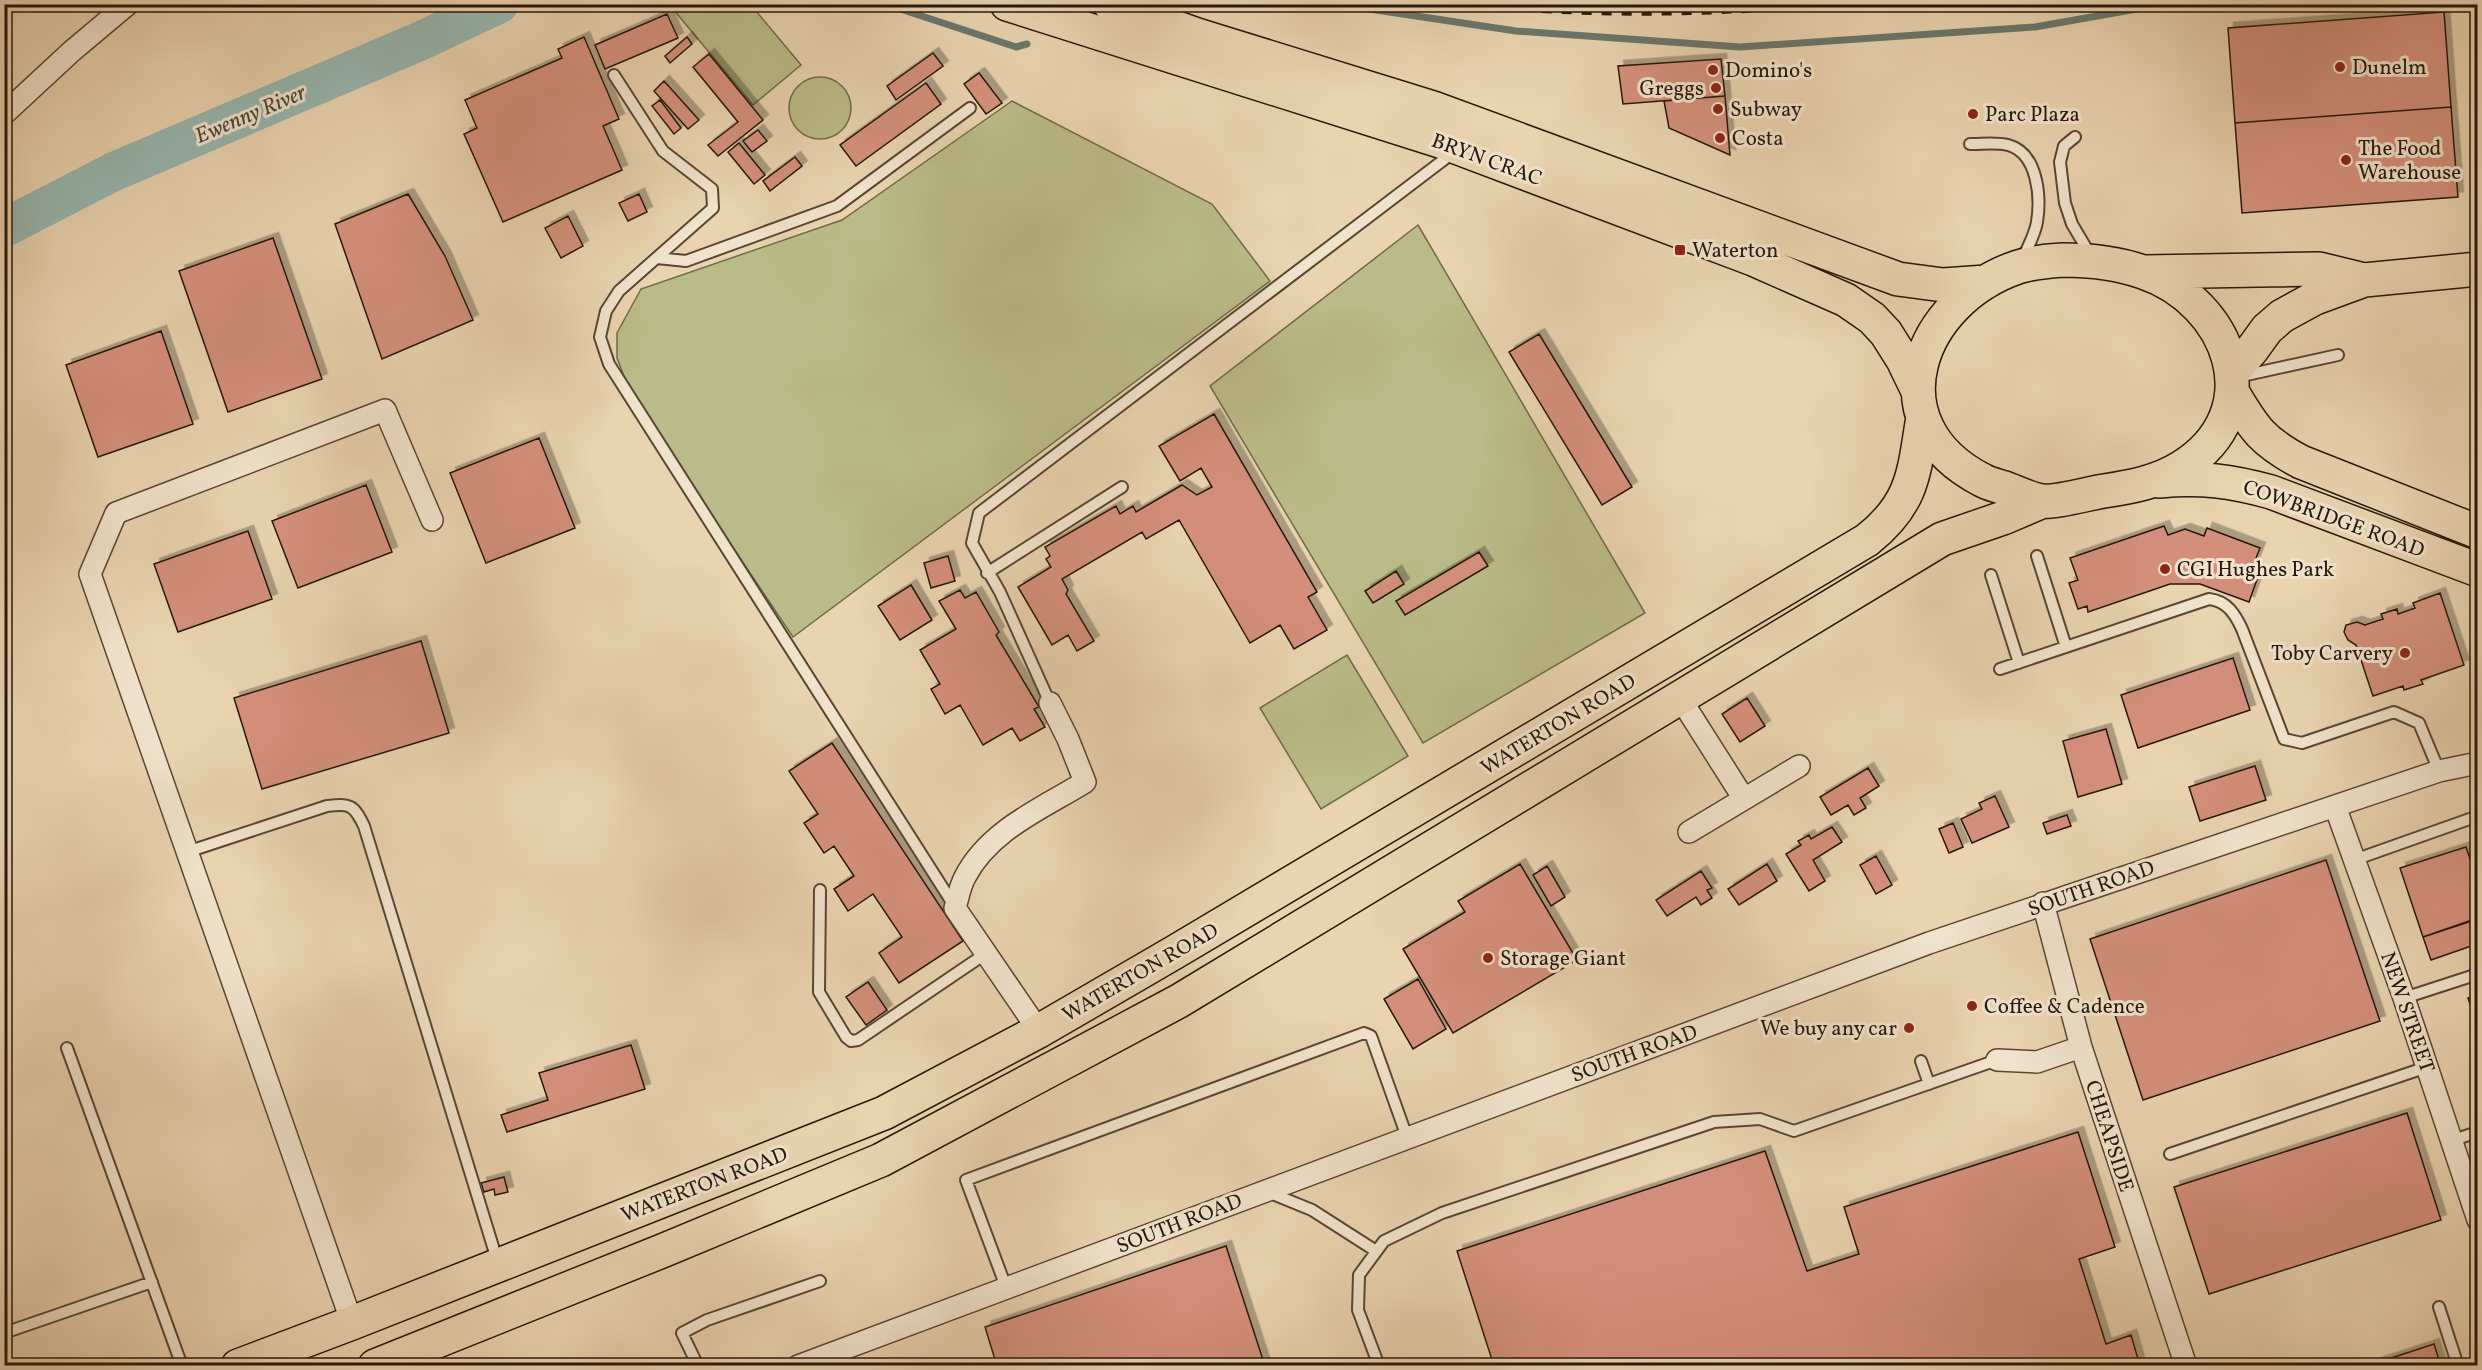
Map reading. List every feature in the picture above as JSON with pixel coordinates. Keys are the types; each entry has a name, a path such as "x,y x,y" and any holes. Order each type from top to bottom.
{"main road":[{"name":"BRYN CRAC","path":"1007,4 1459,148 1753,259 1846,300 1872,318 1886,333 1903,360 1934,439 1950,459 1982,480 2043,501"},
{"name":"BRYN CRAC","path":"1110,4 1197,35 1433,108 1898,279 1943,285 1986,282"},
{"path":"1986,282 2019,267 2040,261 2094,260 2144,272 2319,269 2364,280"},
{"path":"2152,482 2182,467 2215,436 2233,380 2267,329 2282,316 2315,298 2364,280 2478,269"},
{"name":"COWBRIDGE ROAD","path":"2144,272 2185,296 2207,316 2221,335 2233,380 2258,433 2274,448 2301,462 2478,532"},
{"name":"WATERTON ROAD","path":"238,1365 352,1323 884,1113 1039,1031 1867,540 1884,527 1896,512 1914,478 1924,349 1935,329 1959,302 1986,282"},
{"name":"COWBRIDGE ROAD","path":"2152,482 2193,478 2240,483 2271,492 2478,570"},
{"name":"WATERTON ROAD","path":"375,1365 662,1251 881,1160 1179,1001 1942,539 2003,518 2043,501 2152,482"}],"street":[{"path":"4,114 72,51 128,4"},
{"path":"352,1323 90,574 116,513 385,410 432,520"},
{"path":"1680,698 1743,799"},
{"path":"1039,1031 955,908 965,877 986,848 1024,817 1085,782 1068,739 1050,704"},
{"name":"SOUTH ROAD","path":"798,1365 1929,943 2439,771 2478,763"},
{"path":"1689,832 1799,766"},
{"name":"NEW STREET","path":"2335,806 2404,998 2478,1220"},
{"name":"CHEAPSIDE","path":"2043,903 2081,1047 2186,1365"},
{"path":"1996,1060 2037,1062 2081,1047"}],"lane":[{"path":"614,75 663,151 712,189 713,208 619,291 606,311 600,337 609,364 955,908"},
{"path":"657,258 686,261 837,206 970,108"},
{"path":"2075,137 2064,146 2060,162 2065,203 2072,224 2094,260"},
{"path":"1970,144 2008,145 2021,153 2032,166 2039,203 2037,222 2019,267"},
{"path":"1050,704 1000,592 987,573 972,543 979,513 1459,148"},
{"path":"2233,380 2338,355"},
{"path":"987,573 1122,487"},
{"path":"2037,556 2066,647"},
{"path":"1991,575 2019,663"},
{"path":"2000,669 2209,599 2218,600 2234,613 2242,629 2284,739 2302,743 2394,712 2419,723 2439,771"},
{"path":"188,852 327,806 345,803 357,810 364,826 498,1264"},
{"path":"2354,860 2478,816"},
{"path":"820,890 819,992 846,1037 851,1041 858,1040 985,954"},
{"path":"2404,998 2478,974"},
{"path":"1006,1287 966,1180 1364,1033 1371,1036 1407,1137"},
{"path":"67,1048 182,1365"},
{"path":"1379,1365 1358,1310 1359,1275 1384,1241 1442,1213 1714,1122 1760,1119 1794,1131 1996,1060"},
{"path":"1921,1061 1929,1084"},
{"path":"2170,1154 2427,1067"},
{"path":"2452,1140 2478,1132"},
{"path":"1265,1190 1312,1210 1376,1251"},
{"path":"698,1365 682,1333 706,1320 820,1281"},
{"path":"4,1333 152,1282"},
{"path":"2439,1307 2458,1365"}],"green space":[{"path":"679,4 751,5 801,65 753,105 673,9"},
{"path":"814,77 826,77 842,86 849,96 851,108 849,120 842,130 826,139 814,139 803,134 794,125 789,114 789,102 794,91 803,82"},
{"path":"1012,101 1212,204 1270,281 793,637 633,399 617,358 617,333 641,289 842,220"},
{"path":"1418,225 1645,613 1423,743 1210,386"},
{"path":"1347,655 1408,756 1321,809 1260,708"}],"building":[{"name":"Dunelm","path":"2444,12 2451,107 2235,123 2228,28"},
{"path":"667,14 678,38 605,69 595,45"},
{"path":"584,37 619,119 603,126 622,170 503,222 464,134 477,128 465,100 562,58 558,49"},
{"path":"687,37 692,44 670,63 665,56"},
{"path":"933,53 943,66 896,100 887,86"},
{"path":"709,54 763,120 718,156 708,145 738,122 693,67"},
{"path":"1721,59 1725,96 1623,104 1618,66"},
{"path":"979,73 1002,103 986,114 964,84"},
{"path":"664,81 699,120 688,129 654,91"},
{"path":"926,83 941,104 856,166 840,145"},
{"path":"1725,96 1730,155 1669,128 1664,101"},
{"path":"660,100 681,128 674,134 652,106"},
{"name":"The Food Warehouse","path":"2451,107 2458,197 2242,213 2235,123"},
{"path":"758,130 767,141 752,152 743,141"},
{"path":"739,143 765,175 754,184 728,152"},
{"path":"795,157 802,166 770,191 763,181"},
{"path":"408,194 445,256 473,320 382,359 335,224"},
{"path":"639,194 647,212 628,221 619,203"},
{"path":"568,216 583,246 561,258 545,228"},
{"path":"273,238 322,379 228,412 179,271"},
{"path":"161,331 193,424 98,457 66,365"},
{"path":"1539,334 1632,487 1602,505 1509,352"},
{"path":"1214,414 1317,592 1308,597 1327,630 1294,649 1280,625 1250,643 1179,520 1146,539 1142,532 1062,579 1068,590 1066,594 1094,641 1077,651 1068,635 1052,645 1018,587 1051,567 1046,559 1050,556 1045,547 1116,506 1120,514 1133,506 1136,512 1182,485 1197,495 1212,487 1201,468 1180,481 1159,446"},
{"path":"2472,416 2478,416 2478,466 2475,466"},
{"path":"539,438 575,528 486,563 450,473"},
{"path":"366,485 392,552 298,588 272,521"},
{"name":"CGI Hughes Park","path":"2164,526 2168,535 2185,529 2204,536 2207,528 2260,548 2252,568 2260,571 2249,602 2200,584 2170,584 2088,612 2087,606 2078,609 2069,583 2078,580 2070,558"},
{"path":"248,531 272,599 178,632 154,564"},
{"path":"1479,552 1488,566 1405,615 1396,601"},
{"path":"948,556 955,581 931,588 924,563"},
{"path":"1396,571 1404,584 1373,603 1365,591"},
{"path":"911,585 932,620 900,640 878,606"},
{"path":"960,590 965,598 976,592 999,632 996,635 1039,707 1034,709 1045,727 1020,741 1012,728 983,745 960,705 945,714 931,689 940,684 920,650 956,629 939,601"},
{"path":"2440,593 2464,665 2421,680 2423,684 2404,690 2403,686 2373,696 2356,645 2348,640 2344,632 2346,625 2357,622 2365,625 2383,619 2381,614 2397,609 2398,614 2415,608 2413,603"},
{"path":"421,641 449,733 262,789 234,698"},
{"path":"2233,658 2250,710 2138,748 2121,695"},
{"path":"1747,698 1765,726 1740,742 1722,714"},
{"path":"2106,729 2122,784 2078,797 2063,741"},
{"path":"832,743 963,941 899,983 879,953 902,937 873,894 848,911 834,889 854,876 834,846 824,853 804,823 818,814 789,771"},
{"path":"2255,766 2266,800 2200,821 2189,787"},
{"path":"1868,768 1879,786 1860,798 1866,808 1854,815 1848,805 1831,815 1820,797"},
{"path":"1995,796 2009,827 1972,843 1961,819 1982,809 1979,803"},
{"path":"2067,815 2071,826 2047,834 2043,823"},
{"path":"1953,823 1963,847 1949,853 1939,829"},
{"path":"1832,827 1842,842 1813,860 1825,881 1809,891 1786,854 1801,845 1798,841 1809,835 1811,839"},
{"path":"2466,847 2478,883 2478,919 2423,937 2400,868"},
{"path":"1876,856 1892,885 1876,894 1860,865"},
{"path":"2326,860 2380,1021 2143,1100 2090,939"},
{"path":"1520,864 1577,960 1453,1033 1403,949 1465,912 1458,901"},
{"path":"1767,864 1777,881 1739,905 1728,889"},
{"path":"1547,866 1565,897 1551,906 1533,875"},
{"path":"1701,871 1712,888 1707,890 1712,898 1701,905 1696,897 1667,916 1656,900"},
{"path":"2469,921 2477,944 2431,960 2423,937"},
{"path":"1418,979 1446,1029 1413,1049 1384,999"},
{"path":"868,982 887,1010 866,1025 846,997"},
{"path":"2478,995 2478,1028 2468,998"},
{"path":"631,1045 645,1089 507,1132 501,1115 548,1100 539,1073"},
{"path":"2407,1113 2441,1220 2209,1294 2174,1187"},
{"path":"2078,1132 2115,1247 2079,1259 2106,1344 2131,1335 2140,1366 1494,1366 1457,1251 1765,1151 1807,1271 1859,1254 1844,1207"},
{"path":"504,1177 508,1192 495,1195 494,1189 484,1192 481,1183"},
{"path":"1226,1246 1265,1366 997,1366 985,1327"},
{"path":"2434,1344 2441,1366 2367,1366"}],"waterway":[{"name":"Ewenny River","path":"4,228 113,172 418,42 499,4"},
{"path":"885,4 1016,47 1027,44"},
{"path":"1336,4 1516,31 1740,47 2035,27 2165,4"}],"railway":[{"path":"1462,4 1605,13 1700,13 1842,4"}],"place":[{"name":"Dunelm","path":"2340,67"},
{"name":"Domino's","path":"1713,70"},
{"name":"Greggs","path":"1716,88"},
{"name":"Subway","path":"1718,109"},
{"name":"Parc Plaza","path":"1973,114"},
{"name":"Costa","path":"1720,138"},
{"name":"The Food Warehouse","path":"2346,160"},
{"name":"Waterton","path":"1680,250"},
{"name":"CGI Hughes Park","path":"2165,569"},
{"name":"Toby Carvery","path":"2405,653"},
{"name":"Storage Giant","path":"1488,958"},
{"name":"Coffee & Cadence","path":"1972,1006"},
{"name":"We buy any car","path":"1909,1028"}]}
